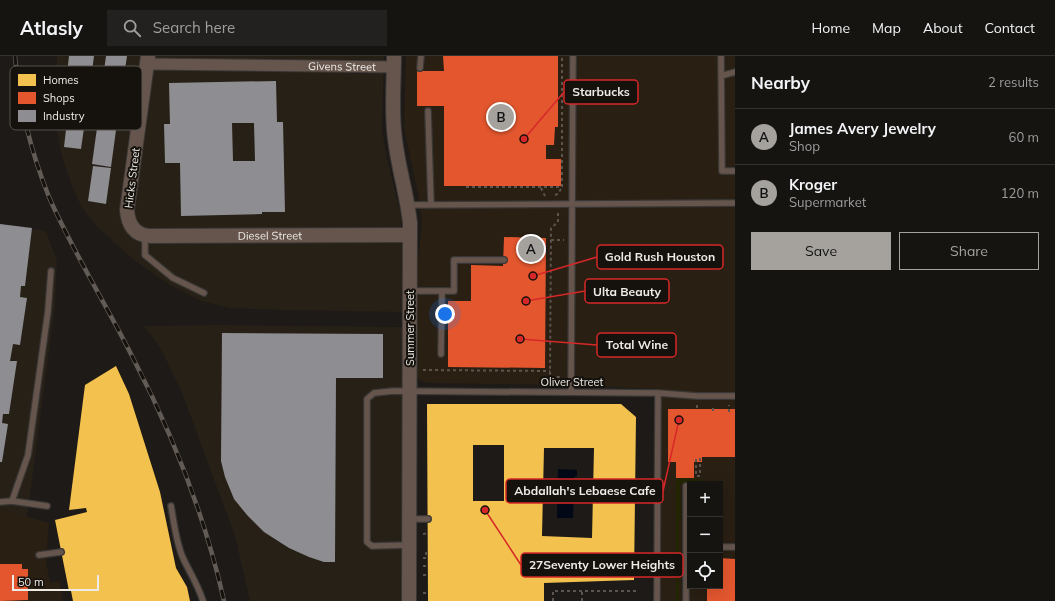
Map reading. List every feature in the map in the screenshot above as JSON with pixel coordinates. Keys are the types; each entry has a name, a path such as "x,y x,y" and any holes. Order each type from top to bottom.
{"street":[{"name":"Givens Street","path":"147,60 394,62"},
{"name":"Hicks Street","path":"142,98 147,60"},
{"name":"Summer Street","path":"394,62 394,137 408,205 410,235 409,601"},
{"name":"Hicks Street","path":"138,130 127,210 128,220 132,228 145,236"},
{"name":"Diesel Street","path":"145,236 410,235"}],"lane":[{"path":"420,68 421,56"},
{"path":"571,392 573,56"},
{"path":"720,56 722,171 735,171"},
{"path":"721,76 735,72"},
{"path":"428,111 431,204"},
{"path":"408,205 735,203"},
{"path":"145,236 145,255 173,278 204,293"},
{"path":"410,291 454,291 454,260 504,260"},
{"path":"12,501 28,456 48,311 50,271"},
{"path":"441,354 442,291"},
{"name":"Oliver Street","path":"409,545 372,546 367,542 367,399 374,393 409,391 571,392 735,396"},
{"path":"657,601 658,393"},
{"path":"686,486 686,601"},
{"path":"0,502 12,501 47,506"},
{"path":"171,506 179,548 183,559 199,588 203,601"},
{"path":"409,519 428,519"},
{"path":"686,546 687,540"},
{"path":"723,547 735,547"},
{"path":"39,555 61,552"}],"path":[{"path":"540,188 545,196 552,196 558,194 562,188 562,56"},
{"path":"466,187 562,188"},
{"path":"558,210 558,222 551,228 550,377 562,377"},
{"path":"551,240 572,240"},
{"path":"423,370 550,371"},
{"path":"696,459 696,476 700,476 700,455"},
{"path":"423,534 428,533"},
{"path":"423,558 426,558 426,553 428,553"},
{"path":"423,566 428,566"},
{"path":"423,575 428,575"},
{"path":"553,601 553,591 636,592"},
{"path":"582,591 582,601"},
{"path":"423,594 428,593"}],"shaded area":[{"path":"57,56 384,56 382,128 386,155 401,215 404,312 231,308 201,301 170,285 134,260 95,225 81,206 62,157 57,130 142,130 142,66 57,66"},
{"path":"406,56 735,56 735,601 661,601 662,389 562,385 426,383 419,380 418,262 422,222 418,194 404,128"},
{"path":"0,224 46,231 57,261 55,307 27,517 0,509"},
{"path":"219,325 402,327 401,601 250,601 235,536 182,393 161,349 144,326"},
{"path":"558,469 577,470 577,476 574,477 573,518 557,518"},
{"path":"0,509 49,523 46,561 50,583 59,581 63,601 0,601"}],"green space":[{"path":"676,478 702,479 702,481 687,481 687,483 680,484 681,519 679,519 679,601 676,601"}],"building: Homes":[{"path":"116,366 129,394 160,492 176,568 187,587 190,601 73,601 71,591 69,591 55,520 87,512 86,508 69,510 85,385"},
{"path":"427,404 621,404 636,417 634,580 544,583 544,601 428,601","holes":["473,445 504,445 504,501 473,501","544,448 594,448 592,538 542,536"]}],"building: Shops":[{"path":"443,56 558,56 558,127 555,127 554,145 546,145 546,159 561,159 561,186 444,186 444,106 417,106 417,71 444,71"},
{"path":"504,237 546,238 545,368 448,367 448,301 471,301 471,265 503,266"},
{"path":"668,409 735,409 735,457 702,457 702,462 694,462 694,478 676,478 676,462 668,462"},
{"path":"723,558 735,559 735,601 707,601 707,589 723,589"},
{"path":"0,564 22,564 22,569 28,569 28,600 0,601"}],"building: Industry":[{"path":"69,56 94,56 93,66 68,66"},
{"path":"106,56 127,56 126,66 105,66"},
{"path":"276,81 277,122 283,122 285,212 181,216 180,163 165,163 164,124 170,124 169,83","holes":["232,123 254,123 255,161 233,161"]},
{"path":"66,130 84,130 81,149 64,147"},
{"path":"97,130 116,130 111,167 92,164"},
{"path":"93,166 111,168 106,204 88,201"},
{"path":"0,224 32,228 25,286 21,286 20,297 27,298 20,345 13,344 10,361 17,361 9,414 3,414 2,423 8,424 2,462 0,462"},
{"path":"222,333 383,334 383,378 336,378 335,562 324,562 289,548 264,532 234,499 225,477 221,461"}],"railway":[{"path":"15,56 16,66"},
{"path":"27,130 37,163 58,217 148,387 174,446 197,507 224,601"}],"place":[{"name":"Kroger","path":"501,117"},
{"name":"Starbucks","path":"524,139"},
{"name":"James Avery Jewelry","path":"531,249"},
{"name":"Gold Rush Houston","path":"533,276"},
{"name":"Ulta Beauty","path":"526,301"},
{"name":"Total Wine","path":"520,339"},
{"name":"Abdallah's Lebaese Cafe","path":"679,420"},
{"name":"27Seventy Lower Heights","path":"485,510"}]}
